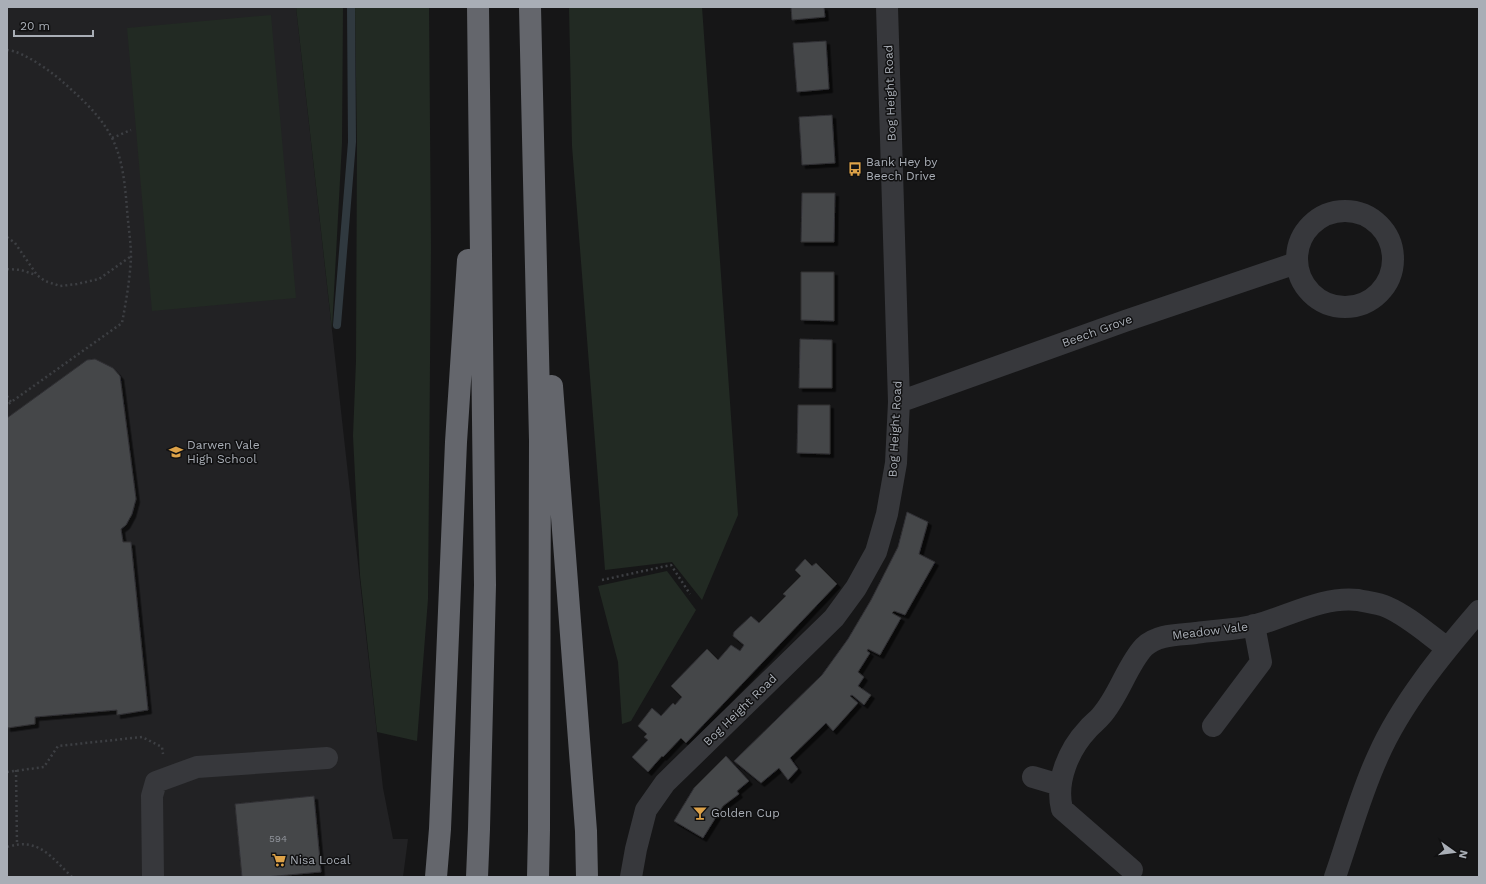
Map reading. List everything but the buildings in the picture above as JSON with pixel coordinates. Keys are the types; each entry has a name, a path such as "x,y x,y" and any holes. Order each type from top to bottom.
{"highway":[{"path":"477,877 485,585 478,7"},
{"path":"530,7 540,440 538,877"},
{"path":"436,877 440,829 456,442 479,81"},
{"path":"533,122 586,831 587,877"}],"street":[{"name":"Bog Height Road","path":"631,877 636,849 646,810 665,783 834,618 856,588 876,552 887,514 896,463 899,402 887,7"},
{"path":"1336,211 1351,211 1367,215 1380,225 1389,239 1392,250 1392,267 1386,284 1375,296 1364,303 1348,307 1333,306 1318,299 1305,287 1296,263 1298,247 1305,231 1320,217 1336,211"},
{"name":"Beech Grove","path":"899,402 1132,319 1296,263"},
{"name":"Meadow Vale","path":"1132,870 1062,809 1059,798 1064,768 1072,752 1087,730 1100,718 1111,704 1135,660 1145,646 1162,637 1254,626 1320,604 1337,600 1357,600 1386,606 1447,648"},
{"path":"1335,877 1378,755 1405,706 1447,648 1479,611"},
{"path":"1213,726 1261,662 1254,626"},
{"path":"153,877 152,796 156,782 197,767 326,758"},
{"path":"1033,777 1060,785"}],"path":[{"path":"7,50 12,50 58,77 92,108 112,138 120,160 125,184 131,257 127,299 122,323 7,405"},
{"path":"112,138 131,130"},
{"path":"7,237 15,243 37,275 45,281 60,286 99,279 131,257"},
{"path":"7,269 21,270 37,275"},
{"path":"7,396 11,402"},
{"path":"602,580 671,565 690,594"},
{"path":"7,772 44,767 58,746 142,737 162,747 170,777"},
{"path":"16,770 17,844"},
{"path":"7,846 31,844 42,850 72,877"}],"shaded area":[{"name":"Darwen Vale High School","path":"7,7 296,7 383,788 393,839 408,839 403,877 7,877"},
{"path":"296,7 343,7 342,143 332,329"},
{"path":"355,7 429,7 431,247 428,599 417,741 377,732 360,575 353,436 356,361 357,145"},
{"path":"569,7 702,7 738,515 702,600 672,562 605,570 572,146"},
{"path":"271,15 296,298 152,311 127,28"},
{"path":"667,571 696,610 631,721 622,724 618,662 598,586"}],"waterway":[{"path":"337,325 352,142 351,7"}],"place":[{"name":"Bank Hey by Beech Drive","path":"855,169"},
{"name":"Darwen Vale High School","path":"176,452"},
{"name":"Golden Cup","path":"700,813"},
{"name":"Nisa Local","path":"279,860"}]}
